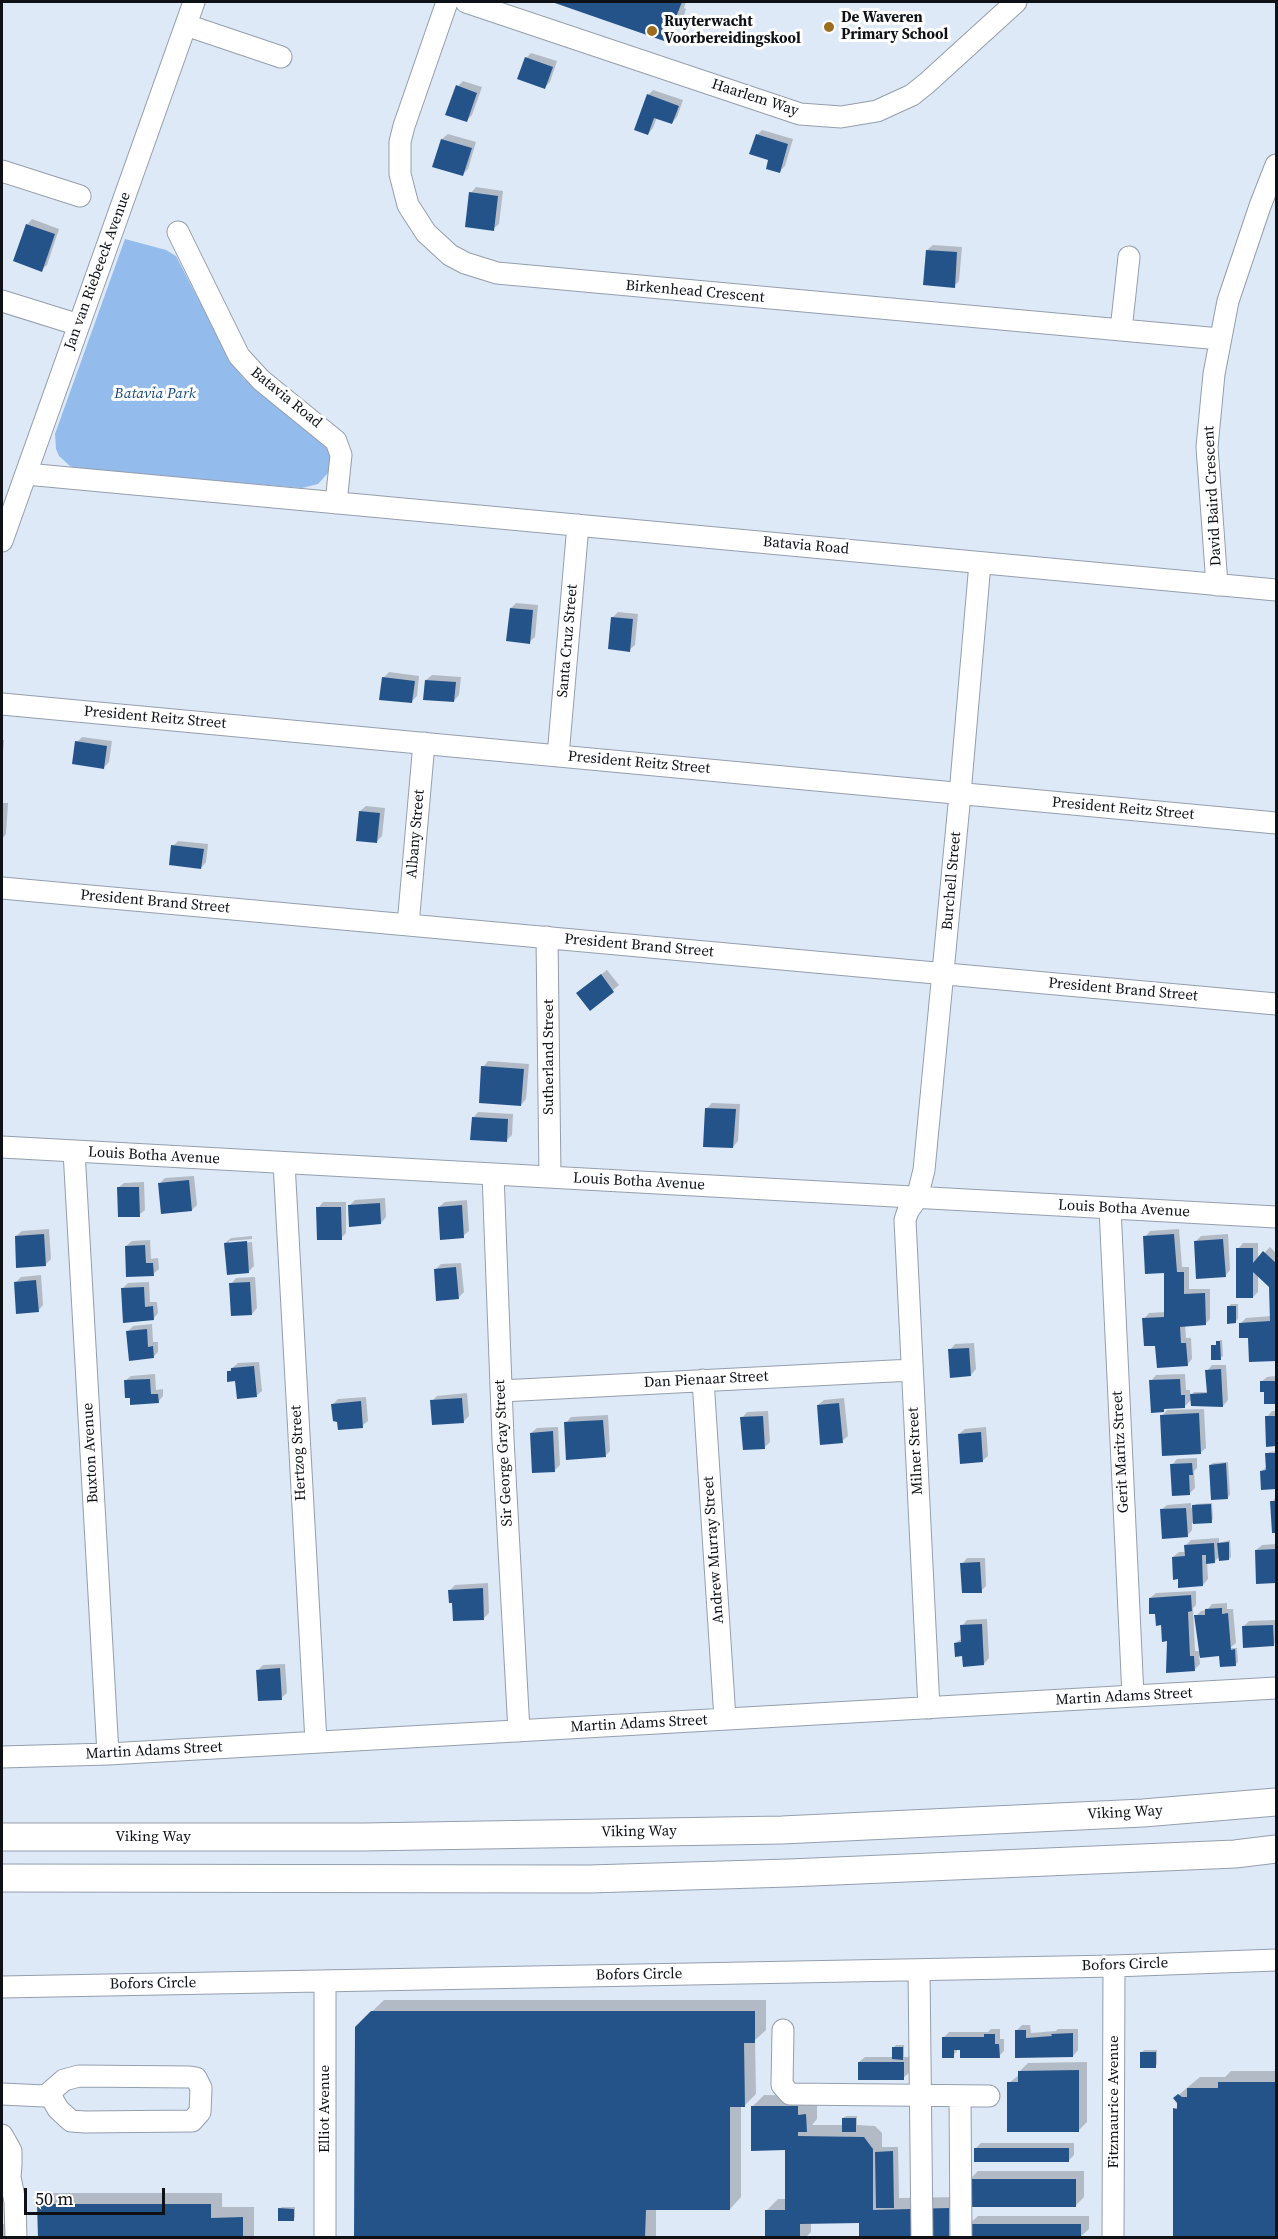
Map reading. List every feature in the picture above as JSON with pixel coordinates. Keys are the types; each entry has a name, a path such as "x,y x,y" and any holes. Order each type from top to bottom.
{"main road":[{"name":"Viking Way","path":"2,1837 364,1837 782,1830 1143,1813 1276,1802"},
{"path":"2,1878 589,1879 1235,1854 1276,1849"}],"street":[{"name":"Jan van Riebeeck Avenue","path":"2,541 194,2"},
{"name":"Birkenhead Crescent","path":"447,2 404,126 400,142 400,174 408,205 426,233 450,255 465,263 497,273 1220,339"},
{"name":"Haarlem Way","path":"466,2 800,114 841,117 877,111 912,95 1016,2"},
{"path":"186,25 281,57"},
{"name":"David Baird Crescent","path":"1217,585 1207,447 1210,402 1228,301 1276,165"},
{"path":"2,171 80,196"},
{"name":"Batavia Road","path":"178,232 234,348 245,364 336,441 341,455 336,503"},
{"path":"1121,330 1129,256"},
{"path":"2,301 79,325"},
{"name":"Batavia Road","path":"26,474 1276,590"},
{"name":"Santa Cruz Street","path":"558,756 578,525"},
{"name":"Burchell Street","path":"917,1198 924,1170 980,562"},
{"name":"President Reitz Street","path":"2,704 1276,823"},
{"name":"Albany Street","path":"408,925 424,743"},
{"name":"President Brand Street","path":"2,888 1276,1004"},
{"name":"Sutherland Street","path":"547,937 549,1177"},
{"name":"Louis Botha Avenue","path":"2,1147 1276,1217"},
{"name":"Buxton Avenue","path":"74,1151 108,1754"},
{"name":"Hertzog Street","path":"284,1163 316,1742"},
{"name":"Sir George Gray Street","path":"493,1174 501,1391 519,1731"},
{"name":"Milner Street","path":"917,1198 908,1210 906,1220 929,1708"},
{"name":"Gerit Maritz Street","path":"1110,1208 1133,1696"},
{"name":"Dan Pienaar Street","path":"501,1391 912,1370"},
{"name":"Andrew Murray Street","path":"703,1380 725,1719"},
{"name":"Martin Adams Street","path":"2,1757 108,1754 1276,1688"},
{"name":"Bofors Circle","path":"2,1987 1114,1966 1276,1960"},
{"name":"Fitzmaurice Avenue","path":"1113,2238 1114,1966"},
{"path":"920,1970 922,2238"},
{"name":"Elliot Avenue","path":"325,1981 325,2238"},
{"path":"783,2030 782,2085 790,2094 989,2096"},
{"path":"2,2094 40,2096 50,2093 64,2080 79,2076 190,2077 196,2078 201,2088 200,2112 192,2121 71,2121 58,2109 50,2093"},
{"path":"960,2096 961,2238"},
{"path":"2,2135 11,2151 6,2180 14,2192 16,2238"}],"green space":[{"name":"Batavia Park","path":"125,239 166,250 176,256 232,364 244,379 324,443 331,457 330,465 328,473 318,484 302,488 77,469 59,456 55,434"}],"building":[{"path":"552,2 682,2 676,17 679,17 667,42"},
{"path":"525,57 553,67 545,89 517,79"},
{"path":"456,85 477,93 467,122 445,115"},
{"path":"647,94 679,106 672,124 654,118 648,135 634,130"},
{"path":"756,134 788,144 780,173 766,169 768,160 749,154"},
{"path":"441,139 472,148 463,176 432,167"},
{"path":"469,192 498,196 494,231 465,227"},
{"path":"26,224 55,234 42,272 13,261"},
{"path":"926,250 957,252 955,288 923,285"},
{"path":"510,608 533,610 530,644 506,641"},
{"path":"611,617 633,619 630,652 608,649"},
{"path":"382,677 415,681 412,703 379,700"},
{"path":"425,680 456,682 454,702 423,700"},
{"path":"75,741 107,746 104,769 72,764"},
{"path":"359,811 380,813 377,843 356,841"},
{"path":"171,845 204,849 201,869 169,865"},
{"path":"601,974 614,992 590,1011 576,993"},
{"path":"481,1066 524,1069 521,1106 479,1103"},
{"path":"705,1108 736,1109 733,1148 703,1147"},
{"path":"472,1117 508,1119 507,1142 470,1140"},
{"path":"189,1180 192,1211 161,1214 158,1183"},
{"path":"117,1187 139,1187 140,1217 118,1217"},
{"path":"380,1203 381,1224 349,1227 348,1205"},
{"path":"462,1205 464,1238 440,1240 438,1207"},
{"path":"316,1207 341,1207 342,1240 317,1240"},
{"path":"44,1234 46,1266 16,1268 15,1236"},
{"path":"1174,1234 1177,1272 1184,1272 1184,1294 1205,1293 1206,1325 1180,1327 1181,1343 1186,1343 1188,1366 1157,1368 1155,1346 1144,1346 1142,1318 1164,1317 1164,1273 1145,1274 1143,1236"},
{"path":"1223,1239 1226,1277 1196,1279 1194,1241"},
{"path":"247,1241 249,1273 227,1275 224,1243"},
{"path":"145,1245 146,1263 153,1263 154,1276 126,1277 125,1246"},
{"path":"1236,1248 1253,1248 1253,1263 1263,1251 1276,1263 1276,1361 1249,1362 1248,1338 1239,1338 1239,1323 1270,1321 1269,1287 1253,1272 1253,1298 1236,1298"},
{"path":"456,1267 459,1299 436,1301 434,1269"},
{"path":"36,1280 39,1312 16,1314 14,1282"},
{"path":"250,1282 252,1315 231,1316 229,1283"},
{"path":"144,1287 145,1307 153,1306 154,1320 123,1323 121,1288"},
{"path":"1227,1306 1236,1306 1236,1323 1227,1324"},
{"path":"147,1329 148,1347 153,1346 154,1358 129,1361 126,1331"},
{"path":"1216,1341 1220,1341 1221,1360 1211,1360 1211,1345 1216,1345"},
{"path":"969,1348 971,1376 950,1378 948,1349"},
{"path":"254,1366 257,1397 237,1399 235,1381 227,1382 227,1371 231,1371 231,1368"},
{"path":"1221,1369 1223,1407 1191,1406 1190,1394 1207,1393 1205,1370"},
{"path":"150,1379 151,1394 158,1394 159,1403 130,1405 130,1398 125,1398 124,1380"},
{"path":"1180,1379 1181,1395 1185,1395 1185,1408 1164,1409 1164,1412 1151,1413 1149,1380"},
{"path":"1260,1381 1276,1381 1276,1404 1264,1404 1264,1392 1260,1392"},
{"path":"462,1398 464,1423 432,1425 430,1400"},
{"path":"361,1401 363,1428 338,1430 337,1422 333,1421 331,1404"},
{"path":"839,1403 843,1443 820,1445 817,1405"},
{"path":"1199,1413 1201,1454 1162,1456 1160,1415"},
{"path":"763,1416 765,1449 743,1450 740,1417"},
{"path":"1265,1416 1276,1416 1276,1446 1266,1447"},
{"path":"603,1420 606,1457 566,1460 564,1422"},
{"path":"553,1431 555,1472 532,1473 530,1433"},
{"path":"981,1432 983,1462 960,1464 958,1434"},
{"path":"1265,1453 1276,1453 1276,1489 1261,1490 1260,1471 1266,1470"},
{"path":"1192,1463 1193,1475 1189,1475 1190,1495 1172,1496 1170,1464"},
{"path":"1226,1463 1228,1499 1211,1500 1209,1465"},
{"path":"1270,1501 1276,1501 1276,1533 1272,1533"},
{"path":"1211,1504 1212,1523 1193,1524 1192,1505"},
{"path":"1186,1508 1188,1537 1162,1539 1160,1509"},
{"path":"1229,1542 1229,1560 1219,1561 1217,1543"},
{"path":"1214,1543 1215,1563 1206,1564 1206,1555 1202,1555 1203,1586 1178,1588 1178,1579 1173,1580 1172,1557 1185,1556 1184,1545"},
{"path":"1276,1549 1276,1583 1256,1584 1255,1550"},
{"path":"980,1562 982,1593 962,1593 960,1563"},
{"path":"483,1588 484,1620 453,1621 452,1603 449,1603 448,1590"},
{"path":"1191,1595 1192,1611 1188,1612 1190,1656 1194,1656 1195,1671 1166,1673 1167,1641 1162,1642 1161,1625 1156,1626 1155,1614 1149,1614 1149,1598"},
{"path":"1222,1608 1222,1614 1228,1613 1231,1650 1235,1649 1236,1666 1220,1667 1219,1656 1200,1658 1194,1615 1205,1615 1205,1609"},
{"path":"982,1624 984,1665 963,1667 962,1656 955,1657 954,1643 961,1642 960,1625"},
{"path":"1273,1625 1274,1646 1243,1648 1242,1626"},
{"path":"280,1668 282,1700 258,1701 256,1670"},
{"path":"371,2011 755,2011 755,2043 744,2043 745,2107 730,2107 730,2210 646,2210 645,2238 354,2238 355,2027"},
{"path":"1015,2030 1026,2030 1026,2038 1073,2033 1073,2057 1015,2058"},
{"path":"984,2034 995,2034 995,2044 999,2044 1000,2058 960,2058 960,2050 954,2050 954,2058 942,2058 942,2037 984,2037"},
{"path":"892,2047 903,2047 903,2060 892,2059"},
{"path":"1140,2052 1156,2052 1156,2068 1140,2068"},
{"path":"858,2062 904,2062 904,2080 858,2080"},
{"path":"1079,2070 1079,2132 1007,2132 1007,2082 1018,2082 1018,2071"},
{"path":"1218,2082 1276,2082 1276,2238 1173,2238 1173,2108 1177,2109 1177,2103 1173,2098 1178,2094 1187,2097 1187,2088 1218,2088"},
{"path":"751,2106 798,2106 798,2115 806,2114 807,2132 798,2132 798,2136 864,2137 873,2149 873,2210 949,2208 949,2238 859,2238 859,2223 800,2224 800,2238 765,2238 765,2210 785,2210 785,2150 751,2151"},
{"path":"842,2118 856,2118 856,2132 842,2132"},
{"path":"974,2148 1069,2148 1069,2162 974,2162"},
{"path":"893,2151 894,2208 876,2208 875,2152"},
{"path":"968,2179 1076,2179 1076,2207 968,2207"},
{"path":"37,2204 211,2204 211,2218 243,2217 243,2238 38,2238"},
{"path":"278,2208 294,2209 294,2221 278,2221"},
{"path":"968,2224 1081,2224 1081,2238 968,2238"}],"place":[{"name":"De Waveren Primary School","path":"829,27"},
{"name":"Ruyterwacht Voorbereidingskool","path":"652,31"}]}
